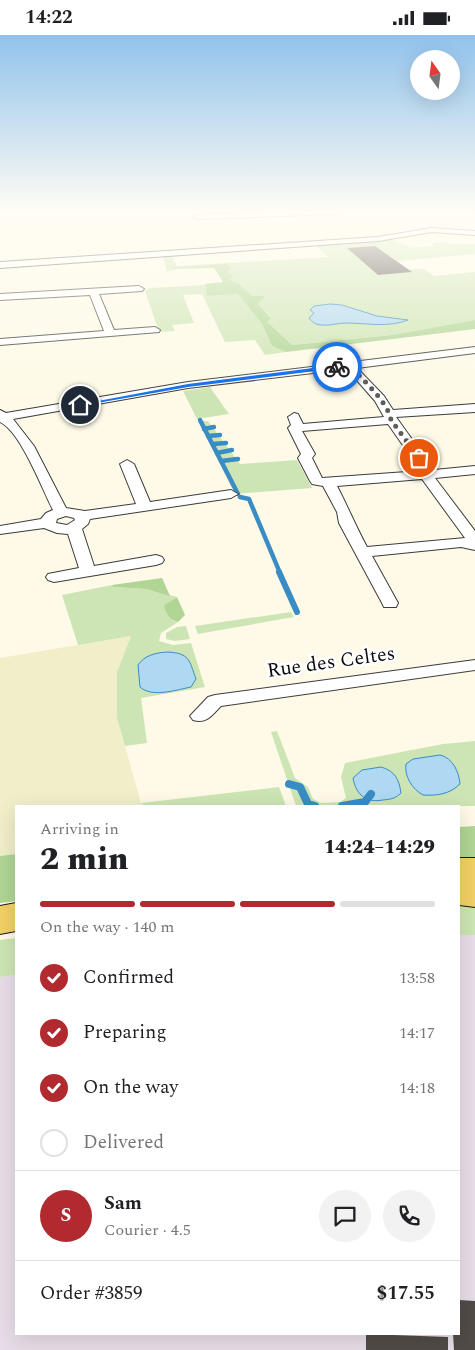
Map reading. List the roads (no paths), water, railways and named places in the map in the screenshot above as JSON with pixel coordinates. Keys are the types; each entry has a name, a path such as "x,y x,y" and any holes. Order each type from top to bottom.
{"main road":[{"path":"460,871 475,871"},
{"path":"460,892 475,893"},
{"path":"0,919 15,917"}],"street":[{"path":"0,297 139,289"},
{"path":"94,292 110,333"},
{"path":"0,342 155,330"},
{"path":"1,416 188,385 475,350"},
{"path":"349,365 371,388 428,471 428,477 475,543"},
{"path":"475,408 390,417 297,423 294,429 308,454 305,458 317,481 328,483 475,470"},
{"path":"1,416 26,446 61,512"},
{"path":"127,464 144,507"},
{"path":"328,483 344,512 346,523 390,603"},
{"path":"0,530 48,523 57,529 78,522 144,507 231,494"},
{"path":"48,523 52,515 61,512 71,512 78,522 88,571"},
{"path":"362,552 475,543"},
{"path":"54,577 156,560"},
{"name":"Rue des Celtes","path":"200,716 215,701 475,665"}],"water":[{"path":"342,305 377,316 408,320 392,324 345,323 320,325 309,318 314,313 310,310 314,306"},
{"path":"167,652 180,654 188,659 196,679 191,687 157,693 140,687 138,665 151,655"},
{"path":"440,755 452,762 460,784 443,794 423,795 410,782 406,773 406,764 413,759"},
{"path":"381,767 396,776 401,793 395,798 377,801 367,799 359,793 353,778 362,770"}],"waterway":[{"path":"200,420 205,429"},
{"path":"205,429 214,427"},
{"path":"205,429 208,436"},
{"path":"208,436 220,435"},
{"path":"208,436 221,461"},
{"path":"213,444 226,443"},
{"path":"217,453 232,450"},
{"path":"221,461 238,459"},
{"path":"221,461 238,494"},
{"path":"240,497 249,499 280,573"},
{"path":"279,572 297,612"},
{"path":"289,784 300,787 308,804 312,805"},
{"path":"348,805 365,802 371,794"}]}
